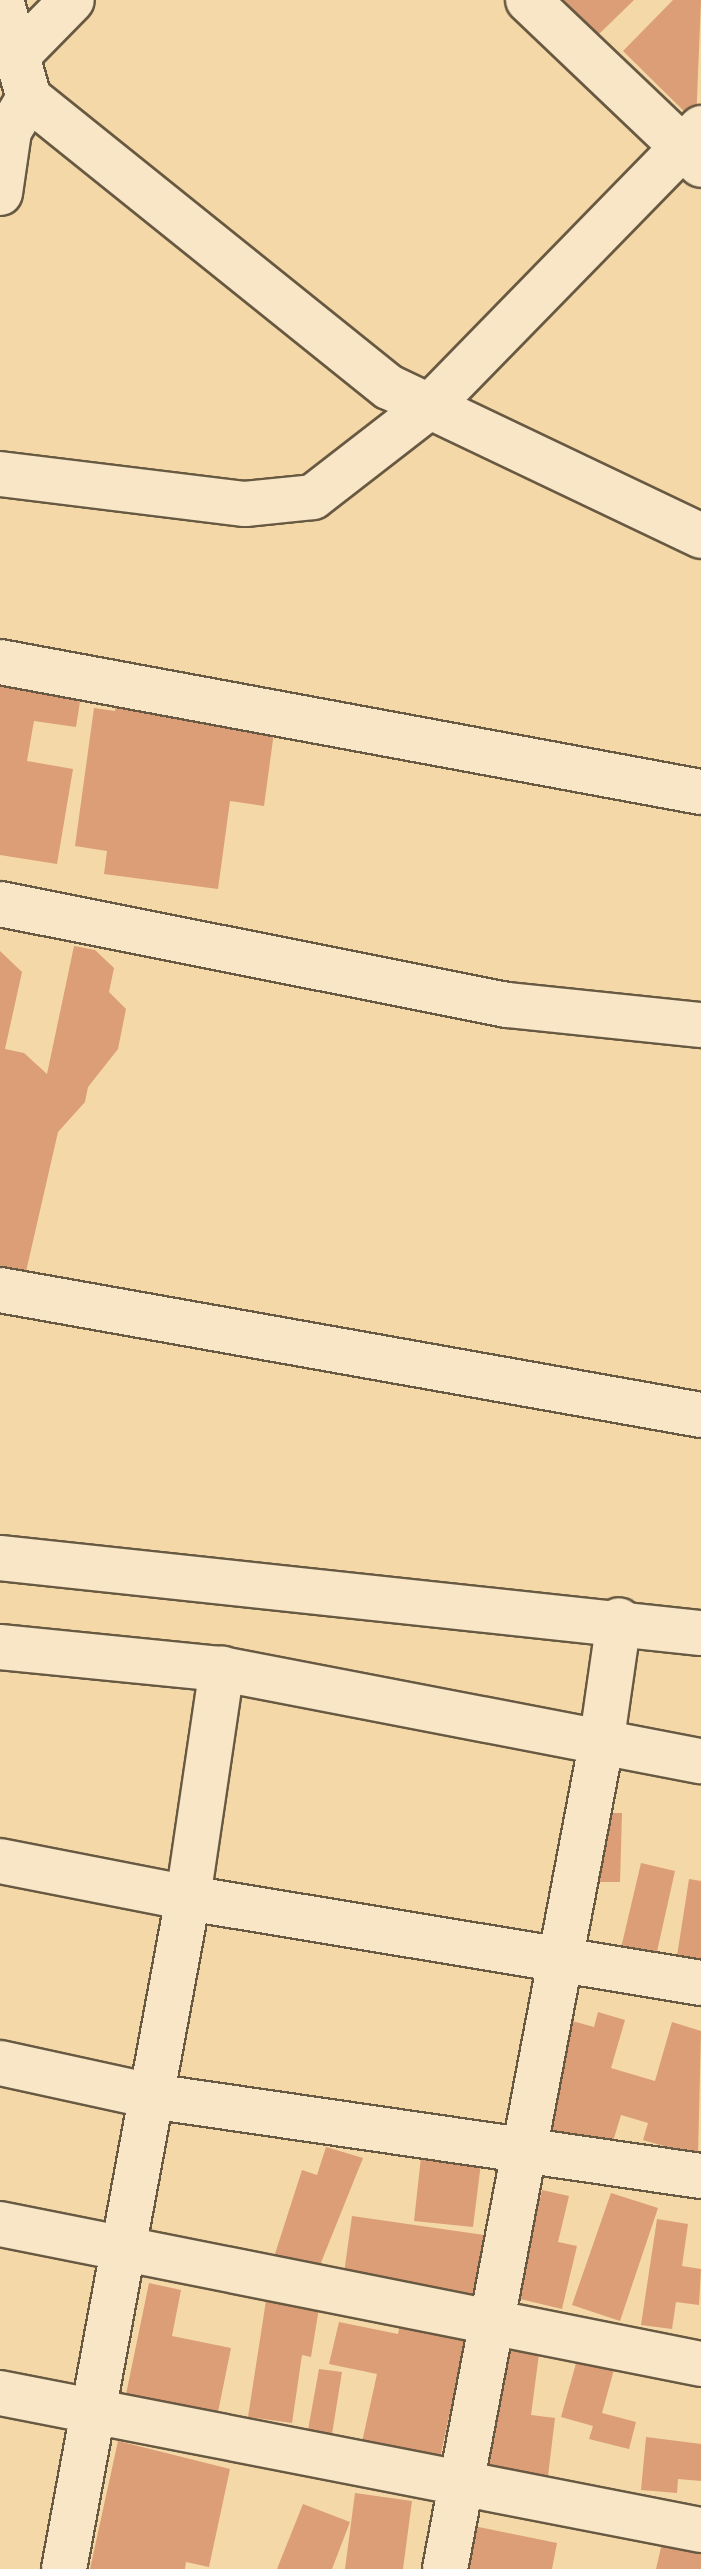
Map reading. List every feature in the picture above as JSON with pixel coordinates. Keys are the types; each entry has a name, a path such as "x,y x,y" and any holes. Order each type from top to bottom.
{"street":[{"path":"1,0 29,98 389,387 701,536"},
{"path":"17,56 72,0"},
{"path":"0,474 245,504 313,497 429,407 695,146 528,0"},
{"path":"0,193 9,131 29,98"},
{"path":"0,662 701,792"},
{"path":"0,904 507,1005 701,1025"},
{"path":"0,1290 701,1415"},
{"path":"0,1558 619,1620 701,1633"},
{"path":"445,2569 457,2481 523,2153 556,1958 601,1745 619,1620"},
{"path":"0,1647 222,1669 601,1745 701,1761"},
{"path":"64,2569 188,1898 222,1669"},
{"path":"0,1861 188,1898 701,1983"},
{"path":"0,2063 151,2096 523,2153 701,2176"},
{"path":"0,2224 489,2319 701,2364"},
{"path":"0,2393 701,2530"}],"building":[{"path":"564,0 634,0 598,35"},
{"path":"673,0 701,0 696,123 623,51"},
{"path":"0,658 84,676 76,727 34,721 27,761 73,769 57,864 0,855"},
{"path":"117,696 277,710 264,806 230,801 218,889 104,874 107,851 75,846 94,708 115,711"},
{"path":"74,946 95,950 114,968 109,992 126,1009 118,1049 88,1087 85,1102 58,1132 25,1276 0,1270 0,951 22,972 5,1049 24,1053 47,1074"},
{"path":"600,1813 622,1813 620,1882 598,1882"},
{"path":"641,1863 675,1871 656,1956 621,1948"},
{"path":"689,1879 701,1881 701,1960 677,1956"},
{"path":"598,2012 625,2020 611,2068 655,2081 672,2022 701,2031 698,2156 643,2140 648,2123 621,2115 611,2148 533,2125 565,2019 594,2027"},
{"path":"326,2147 363,2158 318,2270 274,2257 302,2170 317,2175"},
{"path":"422,2148 482,2155 473,2227 414,2221"},
{"path":"542,2190 569,2196 558,2242 577,2246 562,2309 516,2298"},
{"path":"611,2193 658,2208 620,2321 572,2305"},
{"path":"352,2216 484,2235 475,2295 343,2280"},
{"path":"657,2219 688,2224 682,2266 701,2269 699,2305 676,2302 672,2329 641,2325"},
{"path":"149,2283 181,2290 172,2336 231,2348 216,2422 124,2404"},
{"path":"267,2294 320,2302 311,2357 302,2355 292,2423 248,2417"},
{"path":"339,2322 398,2334 400,2324 466,2338 440,2458 362,2442 377,2374 329,2364"},
{"path":"500,2350 539,2354 531,2415 555,2418 547,2484 485,2477"},
{"path":"578,2356 615,2366 602,2413 636,2422 629,2449 589,2439 593,2426 561,2417"},
{"path":"319,2369 342,2372 332,2434 308,2430"},
{"path":"646,2437 701,2444 701,2481 678,2479 677,2493 641,2490"},
{"path":"118,2441 230,2469 209,2567 186,2562 185,2569 90,2569"},
{"path":"355,2493 412,2501 403,2569 345,2569"},
{"path":"303,2504 350,2522 332,2569 277,2569"},
{"path":"469,2525 557,2543 552,2569 460,2569"},
{"path":"662,2543 701,2552 701,2569 656,2569"}]}
